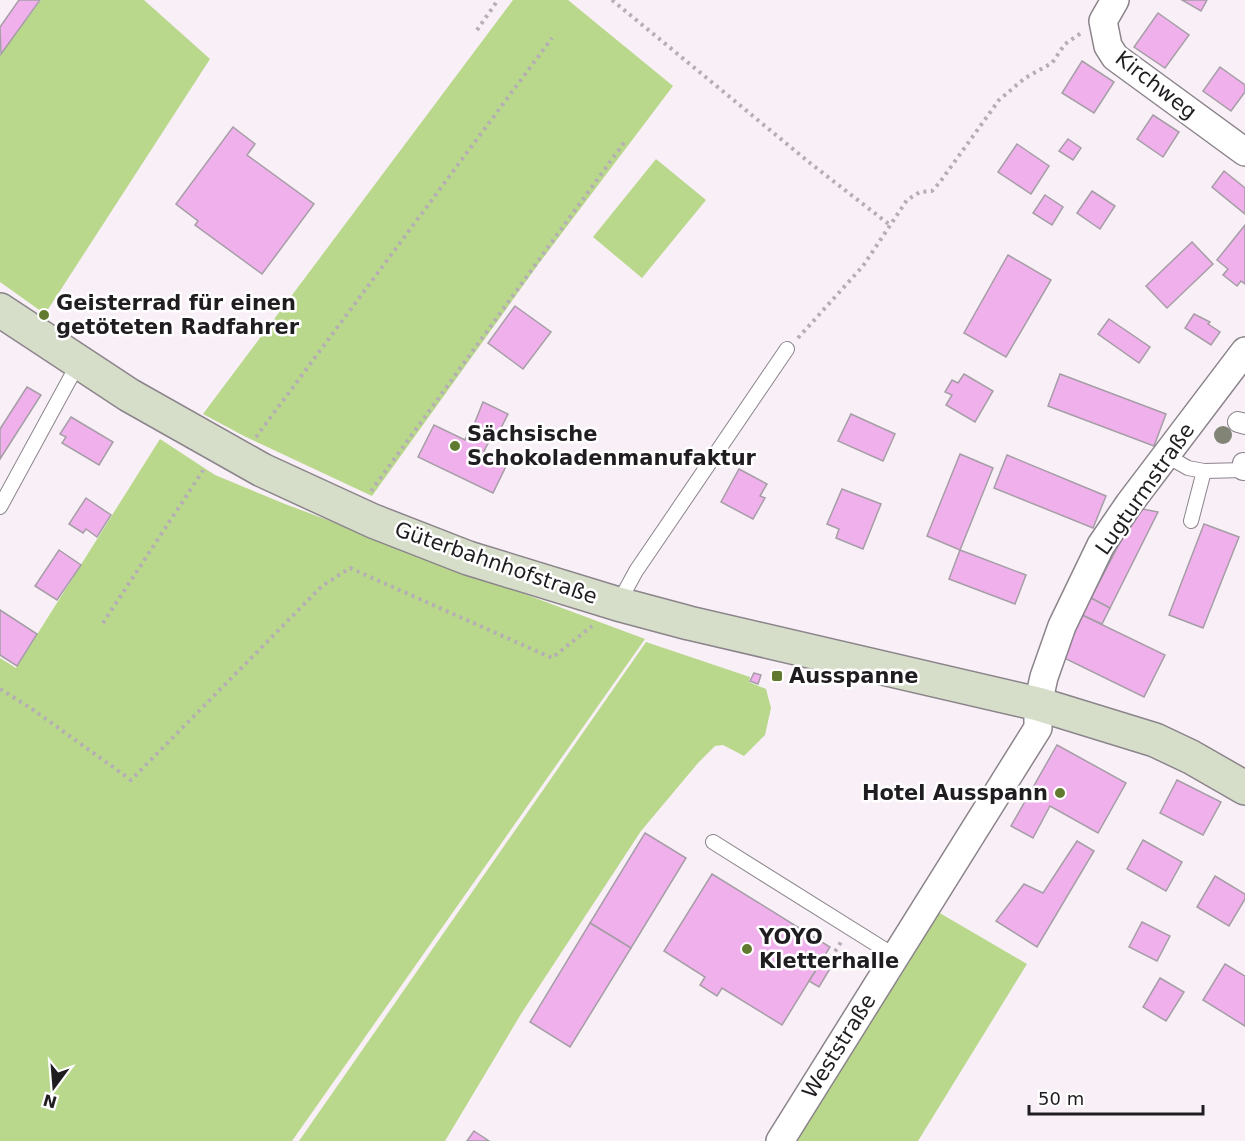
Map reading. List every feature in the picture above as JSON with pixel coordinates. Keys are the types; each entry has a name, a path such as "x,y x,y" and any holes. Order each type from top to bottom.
{"main road":[{"name":"Güterbahnhofstraße","path":"0,310 129,395 262,471 355,513 485,564 689,623 1038,704 1155,740 1191,757 1245,788"}],"street":[{"name":"Kirchweg","path":"1109,10 1108,46 1115,57 1245,152"},
{"name":"Lugturmstraße","path":"1038,704 1044,676 1062,626 1101,545 1129,504 1240,368"},
{"name":"Weststraße","path":"780,1141 1038,728 1038,704"}],"lane":[{"path":"618,604 636,571 787,349"},
{"path":"0,507 79,362"},
{"path":"1167,456 1188,468 1204,471 1244,461"},
{"path":"1191,520 1204,471"},
{"path":"713,842 895,956"}],"path":[{"path":"477,30 498,0"},
{"path":"612,0 810,163 890,225"},
{"path":"787,349 863,266 907,200 920,192 932,191 936,187 999,100 1025,78 1052,63 1065,44 1109,10"},
{"path":"103,623 230,452 552,38"},
{"path":"355,513 626,140"},
{"path":"0,689 131,780 322,586 350,568 552,658 618,604"},
{"path":"827,964 849,928"}],"green space":[{"path":"41,0 144,0 210,59 45,314 0,282 0,55"},
{"path":"513,0 568,0 673,86 537,266 372,496 244,436 203,414"},
{"path":"656,159 706,200 642,278 593,237"},
{"path":"160,439 215,475 285,504 645,639 292,1141 0,1141 0,658 16,668"},
{"path":"646,642 750,677 749,682 766,689 771,708 765,735 744,756 723,745 715,746 641,831 521,1014 445,1141 299,1141"},
{"path":"926,905 1027,964 918,1141 767,1141"}],"building":[{"path":"19,0 40,0 1,54 0,27"},
{"path":"1182,0 1207,0 1201,11"},
{"path":"1158,13 1189,35 1165,68 1134,47"},
{"path":"1082,61 1114,82 1094,113 1062,93"},
{"path":"1220,67 1245,85 1245,92 1231,111 1203,91"},
{"path":"1153,115 1179,132 1163,157 1137,139"},
{"path":"233,127 255,144 247,155 314,204 262,274 195,225 198,221 176,204"},
{"path":"1068,139 1081,148 1073,160 1059,151"},
{"path":"1017,144 1049,166 1031,194 998,172"},
{"path":"1224,171 1245,188 1245,214 1212,187"},
{"path":"1092,191 1115,206 1100,229 1077,213"},
{"path":"1045,195 1063,207 1052,225 1033,213"},
{"path":"1245,225 1245,284 1241,281 1237,286 1223,275 1228,269 1217,260"},
{"path":"1192,242 1213,264 1167,308 1146,286"},
{"path":"1008,255 1051,280 1006,357 964,333"},
{"path":"515,306 551,332 523,369 488,343"},
{"path":"1194,314 1210,322 1208,324 1220,332 1211,345 1185,328"},
{"path":"1109,319 1150,347 1139,363 1098,334"},
{"path":"964,374 993,391 975,422 946,405 952,395 945,392 952,380 958,383"},
{"path":"1060,374 1166,414 1154,446 1048,406"},
{"path":"27,387 41,395 0,459 0,429"},
{"name":"Sächsische Schokoladenmanufaktur","path":"483,402 508,414 495,440 491,438 484,451 508,462 493,493 418,457 434,425 465,440"},
{"path":"851,414 895,434 883,461 838,441"},
{"path":"71,417 113,442 99,465 62,443 66,437 60,434"},
{"path":"960,454 993,468 960,550 927,536"},
{"path":"1007,455 1106,496 1093,528 994,488"},
{"path":"739,469 767,484 760,496 765,498 753,519 721,502"},
{"path":"842,489 881,504 863,549 836,538 839,529 827,524"},
{"path":"86,498 111,515 97,537 86,529 83,533 69,524"},
{"path":"1138,508 1158,512 1110,608 1091,598"},
{"path":"1204,524 1239,537 1203,628 1169,615"},
{"path":"59,550 81,565 57,600 35,586"},
{"path":"960,550 1026,575 1015,604 949,579"},
{"path":"1091,598 1110,608 1102,624 1082,615"},
{"path":"0,610 37,634 17,666 0,655"},
{"path":"1082,615 1165,655 1144,697 1062,657"},
{"path":"754,673 761,675 758,684 750,681"},
{"path":"1057,745 1126,783 1098,833 1050,806 1033,838 1011,826"},
{"path":"1177,780 1221,802 1203,835 1160,813"},
{"path":"645,833 686,858 631,948 590,923"},
{"path":"1143,840 1182,862 1166,891 1127,869"},
{"path":"1077,841 1094,851 1037,947 996,921 1024,884 1043,893"},
{"name":"YOYO Kletterhalle","path":"712,874 830,947 782,1025 722,988 717,996 700,985 705,977 664,951"},
{"path":"1215,876 1245,894 1245,899 1229,926 1197,907"},
{"path":"1142,922 1170,936 1157,961 1129,947"},
{"path":"590,923 631,948 570,1047 530,1022"},
{"path":"822,961 831,967 819,987 809,981"},
{"path":"1225,964 1245,976 1245,1026 1203,1000"},
{"path":"1160,978 1184,992 1166,1021 1143,1007"},
{"path":"474,1131 489,1141 467,1141"}],"place":[{"name":"Geisterrad für einen getöteten Radfahrer","path":"44,315"},
{"name":"Sächsische Schokoladenmanufaktur","path":"455,446"},
{"name":"Ausspanne","path":"777,676"},
{"name":"Hotel Ausspann","path":"1060,793"},
{"name":"YOYO Kletterhalle","path":"747,949"}]}
